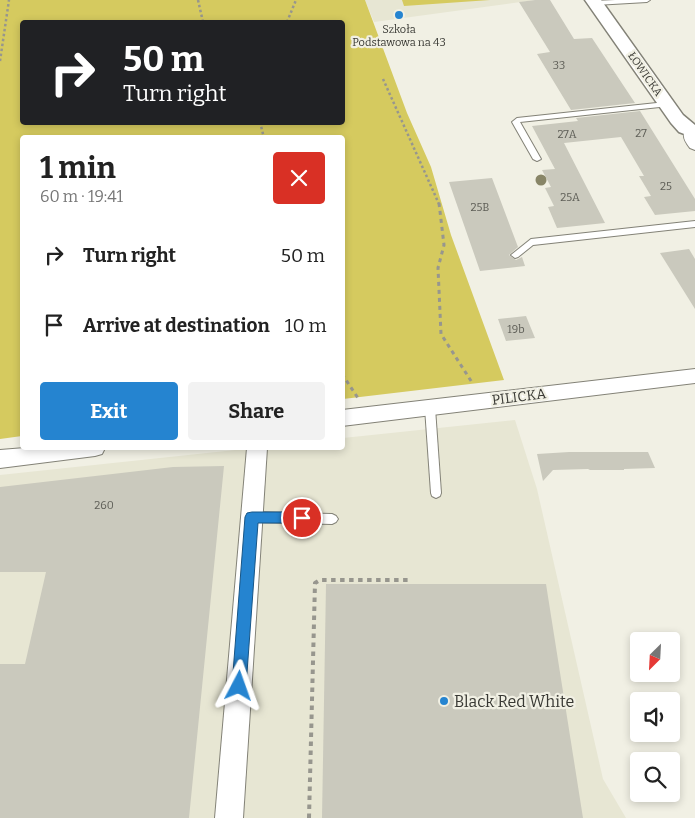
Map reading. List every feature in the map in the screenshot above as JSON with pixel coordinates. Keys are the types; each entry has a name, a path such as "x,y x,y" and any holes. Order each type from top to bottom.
{"street":[{"name":"ŁOWICKA","path":"594,1 666,104 682,125 694,136"},
{"name":"PILICKA","path":"345,418 695,376"},
{"path":"0,459 78,450"},
{"path":"229,818 256,450"}],"lane":[{"path":"594,1 646,0"},
{"path":"537,159 516,122 517,120 666,104"},
{"path":"515,256 531,242 695,224"},
{"path":"430,408 436,493"},
{"path":"252,517 332,519"}],"path":[{"path":"0,61 9,0"},
{"path":"198,0 203,20"},
{"path":"288,20 296,0"},
{"path":"383,78 440,206 444,245 438,268 441,334 484,401"},
{"path":"345,379 359,401"},
{"path":"309,818 315,583 320,580 408,580"}],"shaded area":[{"path":"0,0 365,0 407,113 431,167 451,235 504,380 345,399 345,135 20,135 20,436 0,439"},
{"name":"Szkoła Podstawowa na 43","path":"365,0 535,0 374,22"},
{"path":"402,0 490,0 404,6"},
{"path":"515,420 537,489 603,779 626,818 0,818 0,475 235,450 345,450 345,438"}],"building":[{"path":"550,0 574,39 592,38 635,103 571,110 537,54 550,52 519,2"},
{"path":"640,111 695,199 695,211 655,215 644,197 651,196 639,176 644,176 621,137 564,143 605,223 557,228 548,207 554,206 545,188 551,187 542,170 555,169 532,126 578,121 576,118"},
{"path":"492,178 518,247 509,255 516,260 522,257 525,266 480,271 449,182"},
{"path":"689,249 695,259 695,309 660,253"},
{"path":"526,316 535,338 506,341 498,319"},
{"path":"648,452 655,468 553,470 543,481 537,454"},
{"path":"224,466 189,818 0,818 0,664 25,664 46,572 0,572 0,487 173,467"},
{"name":"Black Red White","path":"326,584 546,584 583,818 322,818"}],"place":[{"name":"Szkoła Podstawowa na 43","path":"399,15"},
{"name":"Black Red White","path":"444,701"}],"route":[{"path":"239,686 252,517 302,518"}]}
